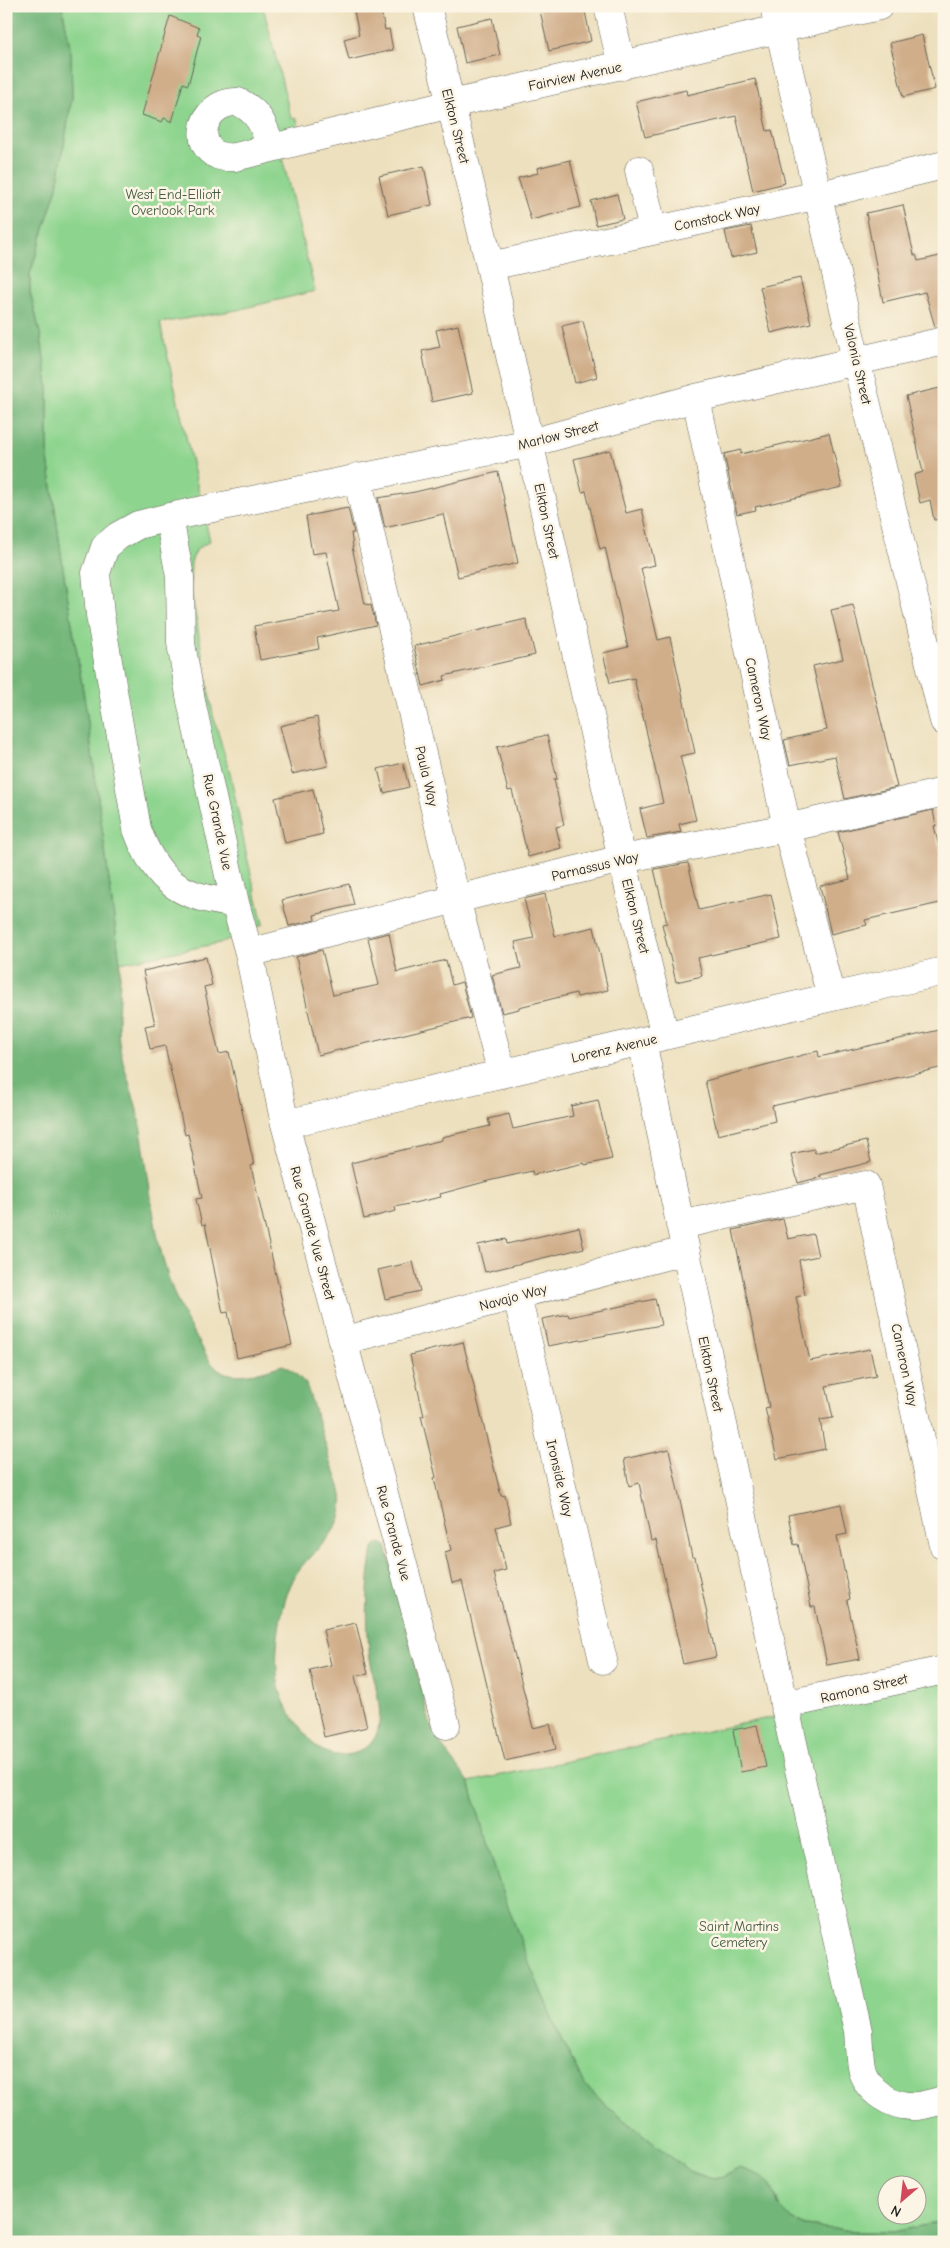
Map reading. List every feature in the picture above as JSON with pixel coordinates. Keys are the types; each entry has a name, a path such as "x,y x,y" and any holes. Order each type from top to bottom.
{"street":[{"name":"Elkton Street","path":"427,6 490,266 622,859 654,1039 682,1238 784,1706 858,2031 861,2068 867,2081 876,2092 888,2100 902,2105 916,2106 944,2100"},
{"path":"608,6 622,66"},
{"name":"Fairview Avenue","path":"271,147 622,66 776,18 879,6"},
{"name":"Valonia Street","path":"776,18 856,360 944,721"},
{"name":"Comstock Way","path":"490,266 819,196 944,165"},
{"path":"638,170 653,230"},
{"name":"Marlow Street","path":"235,903 211,901 187,894 176,887 161,873 146,854 135,820 100,615 96,573 105,547 118,536 138,525 169,517 530,443 696,398 944,341"},
{"name":"Cameron Way","path":"696,398 787,828 832,997"},
{"name":"Paula Way","path":"358,477 456,899 502,1074"},
{"name":"Rue Grande Vue","path":"169,517 180,577 181,643 191,701 235,903 249,953 285,1124"},
{"name":"Parnassus Way","path":"249,953 456,899 622,859 787,828 944,792"},
{"name":"Lorenz Avenue","path":"285,1124 944,971"},
{"name":"Rue Grande Vue Street","path":"285,1124 342,1341"},
{"name":"Cameron Way","path":"866,1185 944,1546"},
{"name":"Navajo Way","path":"342,1341 517,1296 682,1238 866,1185"},
{"name":"Ironside Way","path":"517,1296 603,1660"},
{"name":"Rue Grande Vue","path":"342,1341 446,1725"},
{"name":"Ramona Street","path":"784,1706 944,1670"}],"green space":[{"path":"6,6 62,6 71,52 72,97 57,187 30,274 30,291 41,337 48,386 48,458 64,575 87,715 120,963 119,1042 139,1119 152,1204 163,1258 182,1311 207,1356 214,1366 221,1371 238,1375 283,1365 294,1372 306,1384 342,1495 341,1512 337,1525 328,1538 301,1567 288,1593 283,1609 277,1645 277,1678 282,1698 293,1718 319,1749 339,1755 349,1755 359,1752 374,1739 378,1729 379,1709 369,1650 369,1574 373,1549 376,1544 382,1543 386,1546 429,1720 439,1742 469,1782 497,1876 528,1961 562,2041 585,2085 610,2109 689,2171 712,2179 722,2177 740,2168 759,2175 771,2185 779,2207 789,2217 804,2226 849,2232 893,2232 935,2223 944,2226 944,2242 12,2242 6,2226"},
{"name":"West End-Elliott Overlook Park","path":"62,6 263,6 291,118 297,118 298,126 283,161 315,291 237,310 160,323 210,541 197,549 194,555 191,562 190,585 213,715 231,777 263,924 220,943 120,963 87,715 64,575 48,458 48,386 41,337 30,291 30,274 57,187 72,97 71,52"},
{"name":"Saint Martins Cemetery","path":"944,1675 944,2226 935,2223 928,2224 928,2176 878,2176 878,2226 921,2226 893,2232 849,2232 804,2226 789,2217 779,2207 776,2196 740,2168 722,2177 712,2179 689,2171 610,2109 585,2085 562,2041 528,1961 497,1876 469,1782 811,1709"}],"building":[{"path":"353,6 380,6 385,30 389,29 393,50 349,60 344,39 359,35"},
{"path":"539,6 584,6 591,41 549,51"},
{"path":"170,16 199,28 197,34 201,36 188,85 183,83 172,122 164,118 162,122 142,115"},
{"path":"492,18 500,55 465,63 457,26"},
{"path":"922,35 935,89 903,97 890,43"},
{"path":"755,79 767,131 772,130 785,183 753,191 736,116 645,137 636,102 686,90 687,95"},
{"path":"570,160 581,207 531,220 518,178 538,173 537,168"},
{"path":"424,166 432,205 388,215 379,176"},
{"path":"617,194 623,219 596,225 591,201"},
{"path":"903,205 914,255 916,255 918,261 944,255 944,326 935,327 925,292 883,302 866,213"},
{"path":"751,226 757,252 731,258 725,231"},
{"path":"800,278 811,323 771,333 760,287"},
{"path":"583,321 597,377 575,383 562,326"},
{"path":"458,325 473,393 432,402 422,351 440,347 436,330"},
{"path":"944,387 944,519 934,520 930,500 920,503 914,475 923,472 906,396"},
{"path":"829,433 842,487 755,507 756,510 737,514 724,454 741,450 741,454"},
{"path":"610,450 626,513 642,509 655,565 641,568 658,640 670,637 695,753 680,756 696,820 679,824 681,832 647,838 640,809 663,803 634,678 610,683 603,653 628,647 605,547 600,549 586,491 582,492 574,459"},
{"path":"498,472 518,563 458,577 443,514 385,528 378,498 415,492"},
{"path":"348,508 354,533 351,533 352,547 365,604 371,605 376,625 317,638 319,649 260,660 254,626 339,611 326,552 312,554 306,516"},
{"path":"853,605 897,787 845,799 835,756 790,765 784,740 827,730 813,666 843,659 831,610"},
{"path":"526,619 535,655 444,676 445,680 423,686 414,646"},
{"path":"317,717 328,766 292,774 280,726"},
{"path":"547,735 557,779 554,779 564,825 556,827 561,848 528,857 512,790 508,791 497,747"},
{"path":"403,763 409,787 384,793 378,769"},
{"path":"313,789 323,834 285,843 275,798"},
{"path":"933,810 936,826 934,826 944,866 944,902 865,920 867,925 831,934 820,886 850,879 838,832"},
{"path":"688,863 699,910 771,894 781,939 698,958 702,976 676,982 662,924 667,923 654,869"},
{"path":"349,884 354,905 314,915 315,920 289,926 282,900"},
{"path":"545,894 555,936 594,927 608,990 577,997 576,993 502,1013 492,975 521,968 515,942 534,938 524,899"},
{"path":"389,933 397,972 446,960 452,985 462,982 471,1018 318,1055 296,957 322,950 333,995 379,985 368,938"},
{"path":"206,957 212,985 204,987 219,1054 229,1052 254,1165 251,1166 292,1345 237,1358 228,1312 223,1313 205,1224 202,1225 196,1199 202,1198 188,1134 185,1135 165,1046 150,1049 145,1026 155,1024 143,971"},
{"path":"944,1029 944,1067 772,1106 775,1121 718,1135 705,1081 818,1051 819,1057"},
{"path":"598,1100 612,1159 585,1165 584,1163 533,1175 532,1171 488,1181 440,1194 441,1197 395,1207 396,1211 364,1219 351,1163 442,1140 442,1137 490,1126 488,1119 509,1114 513,1129 573,1116 571,1106"},
{"path":"866,1141 871,1162 820,1175 821,1177 798,1183 791,1154 814,1149 815,1153"},
{"path":"783,1219 788,1239 813,1234 818,1256 799,1260 805,1295 796,1297 810,1361 870,1349 876,1376 826,1386 833,1418 820,1420 825,1449 777,1459 765,1408 769,1407 733,1230"},
{"path":"579,1227 584,1248 485,1272 478,1245 506,1239 507,1244"},
{"path":"413,1262 420,1291 385,1299 378,1270"},
{"path":"655,1299 661,1325 548,1346 542,1319 568,1314 569,1317"},
{"path":"463,1342 501,1496 505,1495 511,1523 496,1527 506,1570 494,1573 533,1728 550,1724 556,1749 505,1761 462,1581 452,1583 445,1552 451,1550 434,1478 436,1477 421,1416 424,1416 410,1355"},
{"path":"669,1449 692,1557 695,1557 716,1657 683,1664 656,1540 651,1541 639,1483 629,1486 624,1459"},
{"path":"841,1504 847,1534 837,1536 850,1599 847,1600 860,1659 827,1665 815,1607 811,1607 798,1544 794,1545 788,1515"},
{"path":"356,1623 368,1674 355,1676 367,1727 324,1737 310,1670 331,1665 323,1630"},
{"path":"757,1725 766,1767 741,1772 733,1730"}]}
